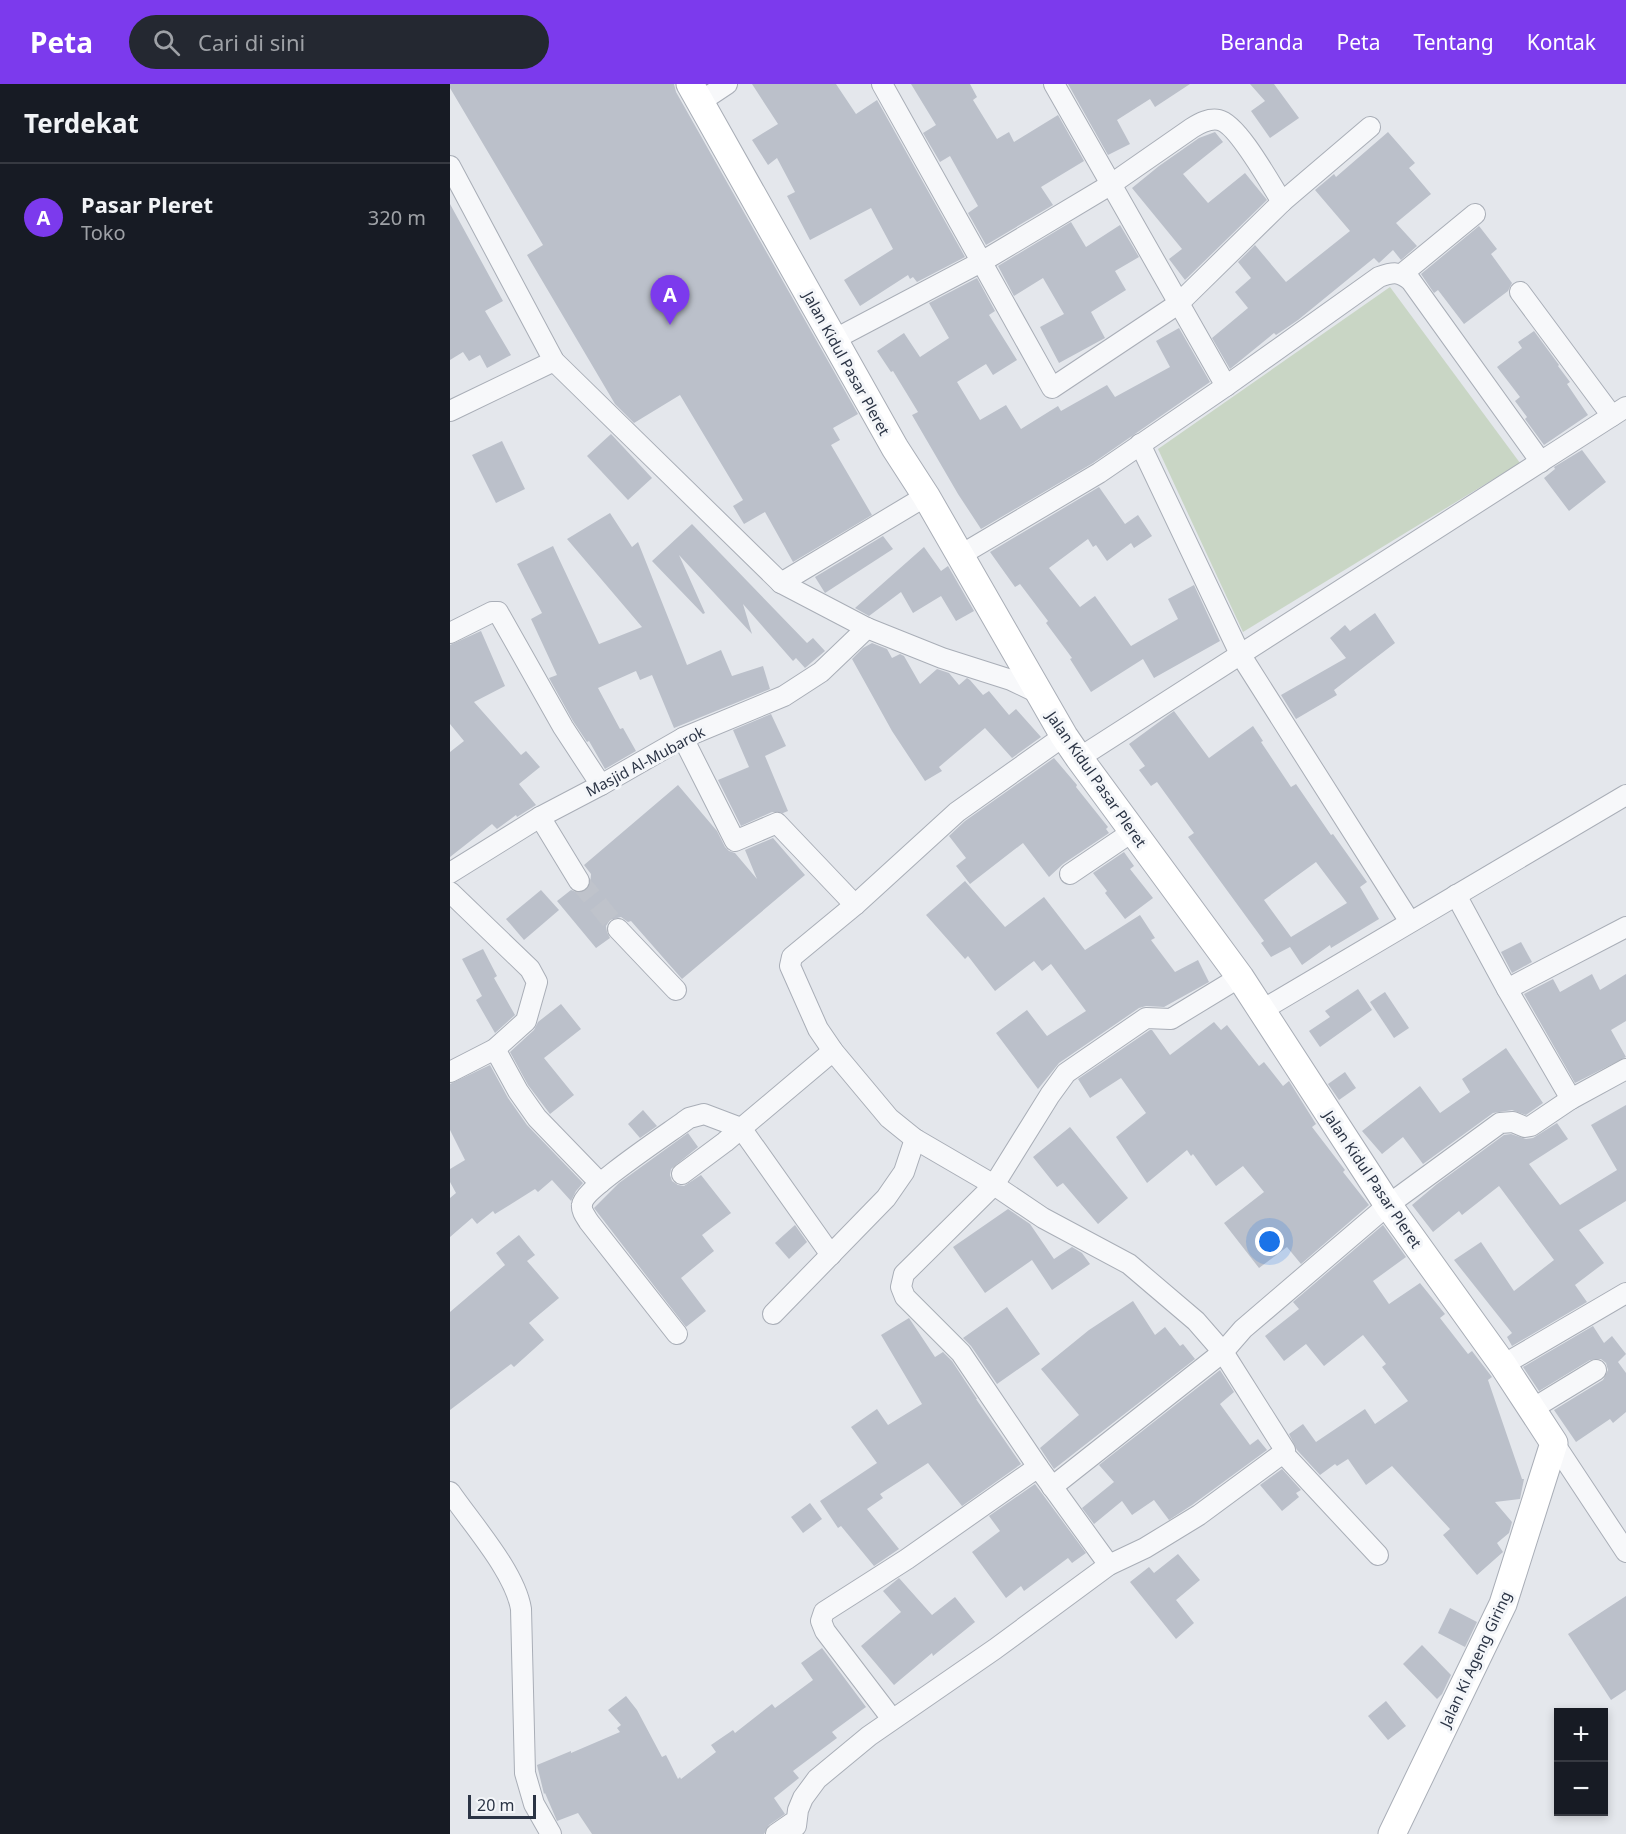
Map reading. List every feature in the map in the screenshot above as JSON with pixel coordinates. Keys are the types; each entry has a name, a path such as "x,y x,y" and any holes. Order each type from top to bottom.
{"street":[{"path":"695,93 727,84"},
{"path":"882,84 1052,388 1178,304 1282,202 1370,128"},
{"path":"1054,84 1226,386"},
{"name":"Jalan Kidul Pasar Pleret","path":"695,93 895,448 926,496 1038,693 1079,759 1240,977 1388,1205 1503,1365 1554,1443"},
{"path":"835,339 983,261 1110,185 1206,120 1220,120 1239,135 1282,202"},
{"path":"450,166 554,362 781,583 867,628 942,658 1011,680 1038,693"},
{"path":"1402,274 1475,214"},
{"path":"959,556 1099,473 1379,277 1392,272 1402,274 1411,281 1540,462"},
{"path":"1079,759 1619,411 1520,292"},
{"path":"450,411 554,362"},
{"path":"1140,444 1240,654 1410,922"},
{"path":"781,583 926,496"},
{"path":"450,633 492,612 498,612 563,727 601,785"},
{"name":"Masjid Al-Mubarok","path":"450,873 540,817 683,738 784,696 821,672 867,628"},
{"path":"776,1834 792,1823 796,1826 798,1810 803,1798 817,1779 892,1719 995,1649 1109,1565 1145,1548 1199,1515 1283,1454 1285,1450 1223,1352 1196,1321 1129,1264 1043,1218 994,1185 915,1139 889,1118 833,1051 818,1029 790,966 792,957 855,905 957,812 1064,735"},
{"path":"683,738 735,841 777,823 855,905"},
{"path":"1262,1010 1626,795"},
{"path":"540,817 579,881"},
{"path":"1070,874 1132,832"},
{"path":"450,892 530,969 537,982 526,1021 495,1049 450,1072"},
{"path":"1456,895 1571,1099"},
{"path":"1507,989 1626,927"},
{"path":"618,929 676,990"},
{"path":"1109,1565 1038,1467 961,1353 905,1297 901,1287 904,1274 994,1185 1066,1073 1146,1018 1171,1019 1240,977"},
{"path":"495,1049 537,1118 600,1183"},
{"path":"682,1174 833,1051"},
{"path":"1052,1487 1223,1352 1243,1329 1320,1266 1344,1241 1388,1205 1500,1123 1513,1122 1525,1128 1531,1126 1571,1099 1626,1069"},
{"path":"677,1334 589,1222 582,1205 584,1199 600,1183 689,1118 704,1114 741,1128 831,1255"},
{"path":"773,1314 886,1198 904,1172 915,1139"},
{"path":"1503,1365 1626,1293"},
{"path":"1532,1409 1596,1370"},
{"path":"1554,1443 1624,1544"},
{"name":"Jalan Ki Ageng Giring","path":"1392,1834 1503,1604 1554,1443"},
{"path":"1283,1454 1378,1555"},
{"path":"892,1719 825,1631 821,1621 824,1612 907,1559 1038,1467"},
{"path":"450,1492 509,1576 519,1598 525,1773 534,1804 551,1834"}],"green space":[{"path":"1390,287 1520,463 1243,632 1158,449"}],"building":[{"path":"450,84 674,84 676,92 858,414 833,428 840,440 831,445 872,515 793,562 765,512 744,524 733,506 743,500 680,395 634,423 615,404 527,255 543,245 450,88"},
{"path":"752,84 836,84 856,114 877,100 965,257 917,282 913,277 910,279 908,275 860,306 844,280 893,249 871,208 810,240 787,196 795,192 777,158 768,165 752,140 778,124"},
{"path":"911,84 970,84 977,97 973,100 997,139 1009,132 1014,142 1058,115 1084,161 1041,187 1053,205 986,245 968,213 978,206 950,156 940,162 923,133 936,125"},
{"path":"1068,84 1190,84 1155,107 1150,99 1117,120 1130,144 1108,155"},
{"path":"1250,84 1274,84 1299,118 1270,138 1251,111 1265,101"},
{"path":"1215,132 1223,142 1183,174 1208,203 1245,173 1267,200 1185,280 1169,259 1182,249 1132,188 1199,138"},
{"path":"1388,132 1415,163 1409,168 1431,194 1396,223 1417,246 1401,260 1393,250 1379,263 1374,258 1298,320 1276,335 1274,333 1230,369 1212,338 1248,308 1235,292 1251,278 1238,262 1255,245 1286,282 1350,231 1315,190 1334,174 1336,177"},
{"path":"450,204 503,301 485,311 511,355 487,368 480,355 469,361 463,352 450,360"},
{"path":"1071,222 1086,247 1120,225 1139,257 1115,271 1126,290 1091,312 1105,338 1059,363 1040,327 1064,314 1043,278 1014,296 998,266"},
{"path":"1479,226 1497,249 1491,254 1512,283 1508,291 1464,324 1438,290 1434,293 1421,274"},
{"path":"977,278 995,311 989,315 1017,360 993,375 986,364 957,382 980,420 1006,405 1021,429 1058,406 1061,411 1107,385 1115,397 1170,367 1156,341 1179,328 1210,382 1093,463 981,529 912,415 918,412 893,371 891,372 877,351 904,333 920,357 949,338 929,303"},
{"path":"1534,331 1570,382 1567,384 1588,415 1544,445 1515,401 1520,397 1497,367 1522,348 1518,342"},
{"path":"611,434 652,478 628,500 587,456"},
{"path":"502,441 525,489 496,503 472,455"},
{"path":"1582,450 1606,482 1569,511 1544,478 1555,469 1554,467"},
{"path":"1099,487 1125,524 1138,515 1152,536 1134,548 1131,543 1107,561 1096,545 1093,547 1088,539 1049,568 1080,607 1095,596 1131,646 1178,619 1168,599 1194,585 1220,641 1154,678 1143,659 1091,692 1070,659 1072,658 1046,623 1048,621 1020,584 1015,587 990,552"},
{"path":"610,513 632,547 638,542 687,665 721,650 732,676 763,666 770,689 674,728 652,675 640,680 636,671 598,688 620,729 623,728 636,751 605,769 589,741 587,742 573,721 549,678 557,675 531,619 542,613 517,564 553,546 599,644 642,627 567,539"},
{"path":"692,524 807,643 813,638 825,651 805,668 796,658 793,661 743,604 752,634 679,555 705,613 703,614 652,561"},
{"path":"883,536 893,549 825,593 815,577"},
{"path":"924,547 941,571 948,566 974,611 956,621 941,596 913,613 901,592 869,616 855,608"},
{"path":"1375,613 1395,643 1334,690 1337,695 1296,719 1281,695 1346,658 1330,638 1345,625 1350,631"},
{"path":"481,631 505,686 474,702 521,755 526,751 540,767 519,784 536,805 517,817 516,815 497,829 492,824 450,857 450,752 464,741 450,724 450,645"},
{"path":"872,643 887,649 892,658 900,654 904,656 920,684 937,669 949,673 959,685 967,678 983,695 989,691 1009,715 1016,709 1041,737 1012,758 985,728 939,767 942,771 925,781 892,731 852,659"},
{"path":"1174,711 1209,758 1253,726 1291,787 1296,784 1367,882 1360,887 1379,919 1331,948 1330,945 1302,965 1290,947 1271,957 1261,943 1264,941 1188,837 1194,833 1157,782 1151,786 1139,770 1145,766 1129,744","holes":["1316,862 1347,903 1291,937 1264,900"]},
{"path":"771,714 786,746 765,756 788,811 772,812 741,826 718,780 749,767 733,730"},
{"path":"1054,758 1108,827 1106,829 1109,833 1063,864 1049,877 1023,843 970,884 956,866 966,858 949,836 965,821"},
{"path":"678,785 717,831 725,847 735,853 757,879 745,850 773,838 805,875 682,979 631,921 628,922 621,917 610,920 606,926 610,938 596,948 557,901 571,890 579,893 586,891 590,886 591,874 584,865"},
{"path":"1124,852 1134,866 1130,869 1153,898 1125,919 1093,873"},
{"path":"965,881 1005,927 1044,897 1085,950 1140,915 1155,938 1151,940 1175,972 1198,960 1209,982 1164,1007 1139,1008 1059,1063 1038,1089 996,1033 1027,1010 1047,1036 1086,1011 1051,964 1042,971 1034,961 995,991 968,956 965,959 926,915"},
{"path":"541,890 559,910 524,940 506,919"},
{"path":"1521,942 1532,962 1512,973 1501,952"},
{"path":"483,949 497,976 494,978 515,1015 495,1033 476,1000 482,996 462,959"},
{"path":"1592,974 1600,990 1626,974 1626,1021 1611,1030 1626,1057 1575,1083 1524,994 1553,979 1560,992"},
{"path":"1358,989 1372,1010 1320,1047 1309,1031 1330,1017 1325,1011"},
{"path":"1385,992 1409,1028 1394,1038 1370,1002"},
{"path":"561,1004 581,1029 544,1058 574,1095 550,1114 528,1085 510,1052 534,1030 538,1022"},
{"path":"1214,1022 1221,1030 1227,1025 1259,1066 1264,1062 1283,1086 1289,1081 1316,1124 1312,1127 1369,1205 1301,1264 1287,1247 1259,1268 1224,1223 1264,1192 1243,1166 1216,1186 1193,1154 1191,1156 1187,1150 1147,1183 1116,1137 1146,1113 1121,1078 1090,1098 1078,1079 1150,1030 1170,1055"},
{"path":"1506,1048 1543,1103 1526,1115 1512,1110 1493,1113 1423,1164 1403,1137 1382,1154 1362,1131 1420,1086 1440,1113 1470,1092 1462,1079"},
{"path":"490,1065 508,1098 527,1125 583,1183 571,1201 552,1180 538,1192 535,1189 495,1214 493,1211 477,1224 472,1218 450,1237 450,1198 456,1193 450,1182 450,1169 465,1160 450,1130 450,1084"},
{"path":"1345,1072 1356,1088 1339,1100 1328,1084"},
{"path":"1626,1105 1626,1201 1579,1230 1604,1263 1575,1285 1587,1302 1512,1346 1507,1337 1512,1333 1454,1260 1481,1242 1514,1291 1554,1260 1499,1186 1462,1215 1459,1211 1433,1232 1412,1205 1504,1135 1533,1138 1557,1123 1568,1139 1529,1164 1560,1205 1617,1170 1591,1125"},
{"path":"643,1110 657,1126 640,1138 628,1124"},
{"path":"1070,1127 1128,1198 1098,1224 1063,1183 1057,1187 1033,1157"},
{"path":"688,1133 698,1147 671,1169 672,1181 684,1186 701,1175 731,1213 702,1235 714,1251 681,1278 706,1311 686,1327 594,1208 619,1183"},
{"path":"1008,1209 1030,1224 1054,1259 1072,1247 1082,1253 1090,1264 1052,1290 1032,1260 985,1293 953,1247"},
{"path":"795,1225 807,1242 789,1259 775,1243"},
{"path":"1383,1225 1406,1257 1373,1281 1389,1304 1420,1283 1445,1314 1440,1318 1468,1354 1472,1351 1492,1377 1488,1380 1522,1479 1524,1479 1520,1499 1495,1502 1512,1522 1509,1533 1497,1543 1503,1552 1477,1575 1443,1535 1450,1529 1392,1466 1366,1485 1348,1459 1337,1466 1335,1464 1320,1475 1297,1450 1289,1434 1303,1424 1316,1442 1365,1409 1375,1424 1408,1401 1382,1367 1386,1364 1363,1335 1324,1366 1306,1344 1284,1361 1265,1336 1299,1309 1293,1302"},
{"path":"519,1235 535,1255 527,1261 559,1298 529,1323 544,1340 514,1367 511,1364 450,1410 450,1312 505,1265 496,1253"},
{"path":"1133,1301 1155,1335 1165,1327 1180,1346 1183,1344 1195,1359 1054,1469 1040,1448 1079,1415 1041,1369 1089,1330"},
{"path":"1007,1307 1040,1354 997,1384 963,1338"},
{"path":"909,1318 935,1357 943,1352 952,1361 1021,1464 962,1506 928,1463 880,1494 883,1498 867,1509 899,1549 874,1566 841,1526 838,1528 820,1501 877,1463 851,1427 877,1409 888,1425 922,1404 881,1335"},
{"path":"1593,1326 1604,1343 1612,1336 1626,1354 1618,1362 1626,1373 1626,1412 1613,1423 1610,1419 1576,1442 1554,1410 1603,1380 1608,1370 1606,1363 1601,1359 1590,1360 1539,1391 1523,1367"},
{"path":"1220,1370 1234,1392 1220,1404 1250,1445 1258,1439 1267,1450 1169,1520 1154,1500 1132,1515 1122,1501 1094,1524 1082,1508 1114,1482 1099,1465"},
{"path":"1282,1469 1301,1490 1296,1493 1299,1497 1282,1511 1260,1485"},
{"path":"1035,1484 1086,1553 1072,1563 1068,1558 1024,1591 1021,1586 1006,1598 972,1552 1000,1531 989,1516"},
{"path":"810,1503 822,1519 803,1533 791,1517"},
{"path":"1178,1554 1200,1580 1176,1600 1194,1623 1176,1639 1130,1582 1149,1567 1154,1573"},
{"path":"899,1578 932,1615 955,1597 975,1622 933,1656 932,1653 894,1685 861,1646 901,1612 883,1591"},
{"path":"1626,1596 1626,1690 1611,1700 1568,1634"},
{"path":"1450,1608 1477,1622 1465,1647 1438,1633"},
{"path":"1422,1645 1451,1675 1437,1699 1403,1664"},
{"path":"822,1648 866,1707 832,1732 837,1738 793,1771 799,1778 774,1798 785,1814 769,1825 764,1834 592,1834 578,1813 557,1821 544,1794 537,1765 620,1732 617,1728 621,1725 608,1710 626,1696 637,1710 662,1757 666,1755 678,1779 680,1777 681,1779 716,1752 711,1745 733,1730 735,1733 772,1704 775,1708 813,1680 801,1663"},
{"path":"1386,1701 1406,1726 1388,1740 1368,1716"}],"tunnel":[{"path":"579,881 618,929"}],"place":[{"name":"Pasar Pleret","path":"670,325"}]}
